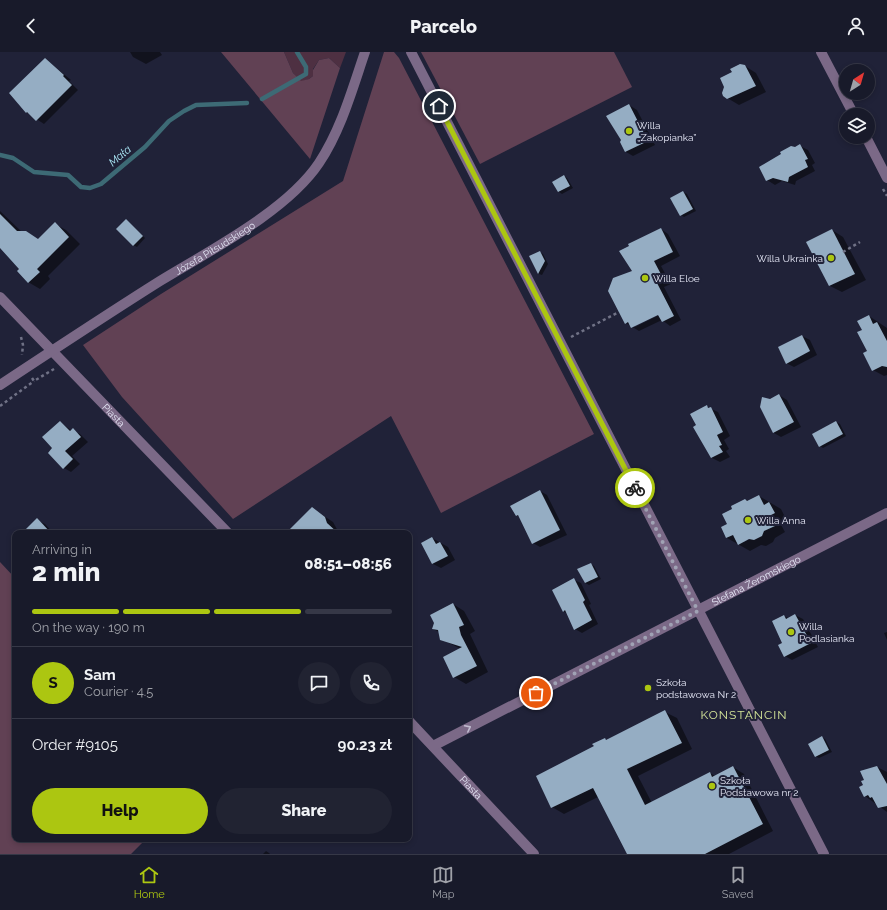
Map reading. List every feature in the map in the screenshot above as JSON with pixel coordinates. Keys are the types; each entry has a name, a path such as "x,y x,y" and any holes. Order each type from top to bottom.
{"street":[{"name":"Józefa Piłsudskiego","path":"0,385 52,350 263,217 299,187 319,164 338,128 365,52"},
{"path":"411,52 824,854"},
{"path":"821,52 850,108"},
{"path":"870,144 887,178"},
{"name":"Piasta","path":"0,297 225,530"},
{"name":"Stefana Żeromskiego","path":"433,746 887,513"},
{"name":"Piasta","path":"412,724 534,854"}],"path":[{"path":"843,252 860,242"},
{"path":"570,338 619,312"},
{"path":"0,406 34,381"}],"shaded area":[{"path":"221,52 284,52 293,73 301,81 309,79 313,76 313,70 319,60 329,58 340,68 310,159"},
{"path":"284,52 346,52 340,68 329,58 319,60 313,69 313,76 301,82 293,73"},
{"path":"384,52 394,52 399,58 594,434 441,513 391,416 233,519 122,397 83,345 161,294 343,181"},
{"path":"421,52 614,52 632,87 480,164"},
{"path":"0,562 12,575 12,842 143,842 131,854 0,854"}],"building":[{"path":"45,58 64,75 63,76 72,85 36,121 27,112 26,113 9,93"},
{"path":"740,64 745,65 756,86 727,99 722,93 724,87 720,78 732,72 730,69"},
{"name":"Willa „Zakopianka”","path":"629,104 648,141 625,152 620,142 621,140 606,116"},
{"path":"800,144 808,159 805,160 808,167 789,177 788,182 773,178 766,181 759,167 781,154 780,152 791,146 795,147"},
{"path":"564,175 570,186 558,192 552,182"},
{"path":"683,191 693,209 680,216 670,198"},
{"path":"0,214 17,231 26,231 38,239 55,222 69,237 37,269 40,272 28,283 17,271 19,269 0,248"},
{"path":"126,219 143,236 133,246 116,229"},
{"name":"Willa Eloe","path":"661,228 673,252 654,261 664,280 657,283 674,316 662,322 658,315 631,328 628,322 625,324 608,291 613,278 632,271 619,251 629,246 628,244"},
{"name":"Willa Ukrainka","path":"832,229 855,274 829,286 806,242"},
{"path":"540,251 545,261 538,274 529,256"},
{"path":"869,315 873,324 877,322 887,341 887,367 882,366 872,371 863,353 867,351 857,332 862,330 857,321"},
{"path":"802,335 810,351 786,364 778,347"},
{"path":"779,394 794,422 773,433 760,407 762,397 770,399"},
{"path":"707,405 708,408 711,407 723,432 717,435 722,445 719,446 723,452 711,458 693,427 696,425 690,414"},
{"path":"60,421 70,431 73,428 81,437 65,451 73,459 63,469 48,453 52,448 42,437"},
{"path":"836,421 843,434 819,447 812,434"},
{"path":"540,490 560,530 532,544 518,515 516,516 510,506"},
{"name":"Willa Anna","path":"759,495 764,505 769,502 775,513 769,516 775,526 764,531 762,536 754,540 749,539 738,545 733,535 726,538 721,527 727,524 722,514 732,509 731,506 745,499 747,501"},
{"path":"312,507 325,517 327,523 335,530 289,530"},
{"path":"37,518 48,530 25,530"},
{"path":"432,537 436,544 440,542 448,556 432,564 421,543"},
{"path":"591,563 598,577 585,583 577,569"},
{"path":"574,578 585,600 583,602 592,620 574,630 565,610 563,612 552,590"},
{"path":"453,603 464,625 459,627 461,635 477,666 453,678 443,657 462,647 440,640 438,630 432,629 434,623 430,615"},
{"name":"Willa Podlasianka","path":"795,614 811,643 784,657 778,645 782,643 772,621 784,615 786,619"},
{"name":"Szkoła Podstawowa nr 2","path":"665,710 682,743 627,769 645,805 710,772 712,777 733,766 763,824 705,854 627,854 593,788 551,808 536,776 594,746 592,744 605,738 606,740"},
{"path":"822,736 829,750 815,757 808,744"},
{"path":"877,766 887,784 887,806 878,808 872,797 870,798 868,795 864,797 859,787 863,785 861,781 864,780 860,771"}],"waterway":[{"name":"Mała","path":"262,99 306,74 306,67 297,52"},
{"name":"Mała","path":"0,155 13,158 34,172 68,175 81,187 90,188 101,184 145,147 169,121 184,111 196,105 247,103"}],"way so far":[{"path":"536,693 698,611 635,488"}],"place":[{"name":"Willa „Zakopianka”","path":"629,131"},
{"name":"Willa Ukrainka","path":"831,258"},
{"name":"Willa Eloe","path":"645,278"},
{"name":"Willa Anna","path":"748,520"},
{"name":"Willa Podlasianka","path":"791,632"},
{"name":"Szkoła podstawowa Nr 2","path":"648,688"},
{"name":"Szkoła Podstawowa nr 2","path":"712,786"}],"district":[{"name":"KONSTANCIN","path":"744,715"}],"route":[{"path":"439,106 635,488"}]}
